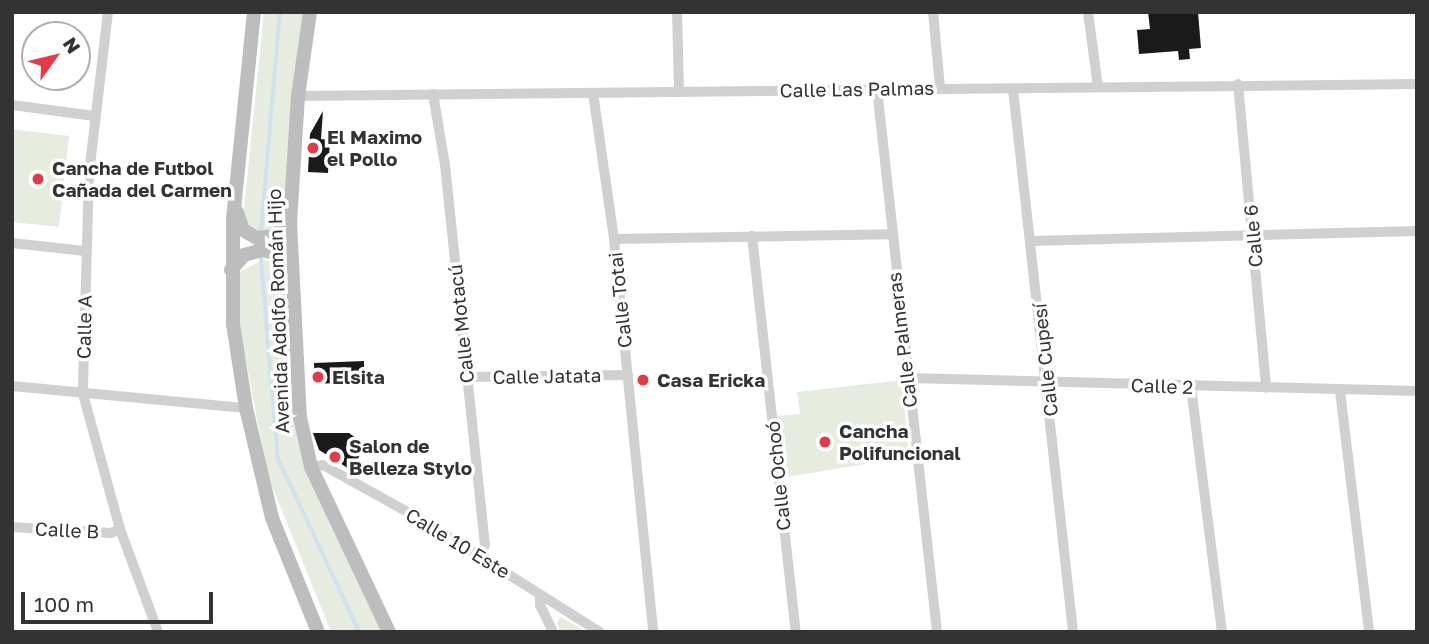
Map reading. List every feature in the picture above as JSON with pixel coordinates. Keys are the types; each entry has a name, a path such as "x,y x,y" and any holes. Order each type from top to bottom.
{"main road":[{"name":"Avenida Adolfo Román Hijo","path":"254,12 237,168 233,324 246,408 272,518 318,632"},
{"name":"Avenida Adolfo Román Hijo","path":"310,12 298,96 289,225 289,266 300,417 311,467 389,632"},
{"path":"237,168 237,215 245,232 271,238 289,225"},
{"path":"234,266 263,250 289,266"},
{"path":"311,617 323,632"}],"street":[{"name":"Calle A","path":"108,12 94,116 85,251 83,394 120,529 159,632"},
{"path":"677,12 679,90"},
{"path":"933,12 940,88"},
{"path":"1088,12 1098,87"},
{"name":"Calle 6","path":"1238,84 1266,388"},
{"name":"Calle Las Palmas","path":"298,96 1417,84"},
{"name":"Calle Palmeras","path":"877,89 890,234 937,632"},
{"name":"Calle Cupesí","path":"1013,89 1073,632"},
{"name":"Calle Totai","path":"593,93 614,239 653,632"},
{"name":"Calle Motacú","path":"433,94 445,165 485,544 482,555"},
{"path":"12,105 94,116"},
{"path":"1031,241 1417,232"},
{"path":"614,239 890,234"},
{"name":"Calle Ochoó","path":"752,236 796,632"},
{"path":"12,243 85,251"},
{"name":"Calle Jatata","path":"466,377 628,375"},
{"name":"Calle 2","path":"907,378 1417,391"},
{"path":"12,386 246,408"},
{"path":"1191,387 1222,632"},
{"path":"1340,391 1369,632"},
{"name":"Calle 10 Este","path":"311,467 323,465 482,555 540,596 600,632"},
{"name":"Calle B","path":"12,527 111,533 120,529"},
{"path":"540,596 540,605 553,632"}],"shaded area":[{"path":"264,12 316,12 285,227 256,235 243,220"},
{"name":"Cancha de Futbol Cañada del Carmen","path":"12,129 69,136 59,227 12,222"},
{"path":"264,259 283,267 297,419 385,632 331,632 268,476 240,330 240,272"},
{"path":"902,380 909,457 786,477 777,416 800,414 797,392"},
{"path":"561,617 586,632 560,632 557,622"}],"building":[{"path":"1148,12 1198,12 1201,48 1189,49 1190,59 1179,60 1178,51 1139,54 1137,30 1150,29"},
{"path":"323,111 321,139 330,140 328,173 308,172 310,134"},
{"path":"364,361 364,375 335,376 336,383 315,384 314,363"},
{"path":"313,433 349,433 366,445 351,470 319,450"}],"waterway":[{"path":"261,232 280,12"},
{"path":"261,254 278,458 360,632"}],"place":[{"name":"El Maximo el Pollo","path":"313,148"},
{"name":"Cancha de Futbol Cañada del Carmen","path":"38,179"},
{"name":"Elsita","path":"318,377"},
{"name":"Casa Ericka","path":"643,380"},
{"name":"Cancha Polifuncional","path":"825,442"},
{"name":"Salon de Belleza Stylo","path":"335,457"}]}
